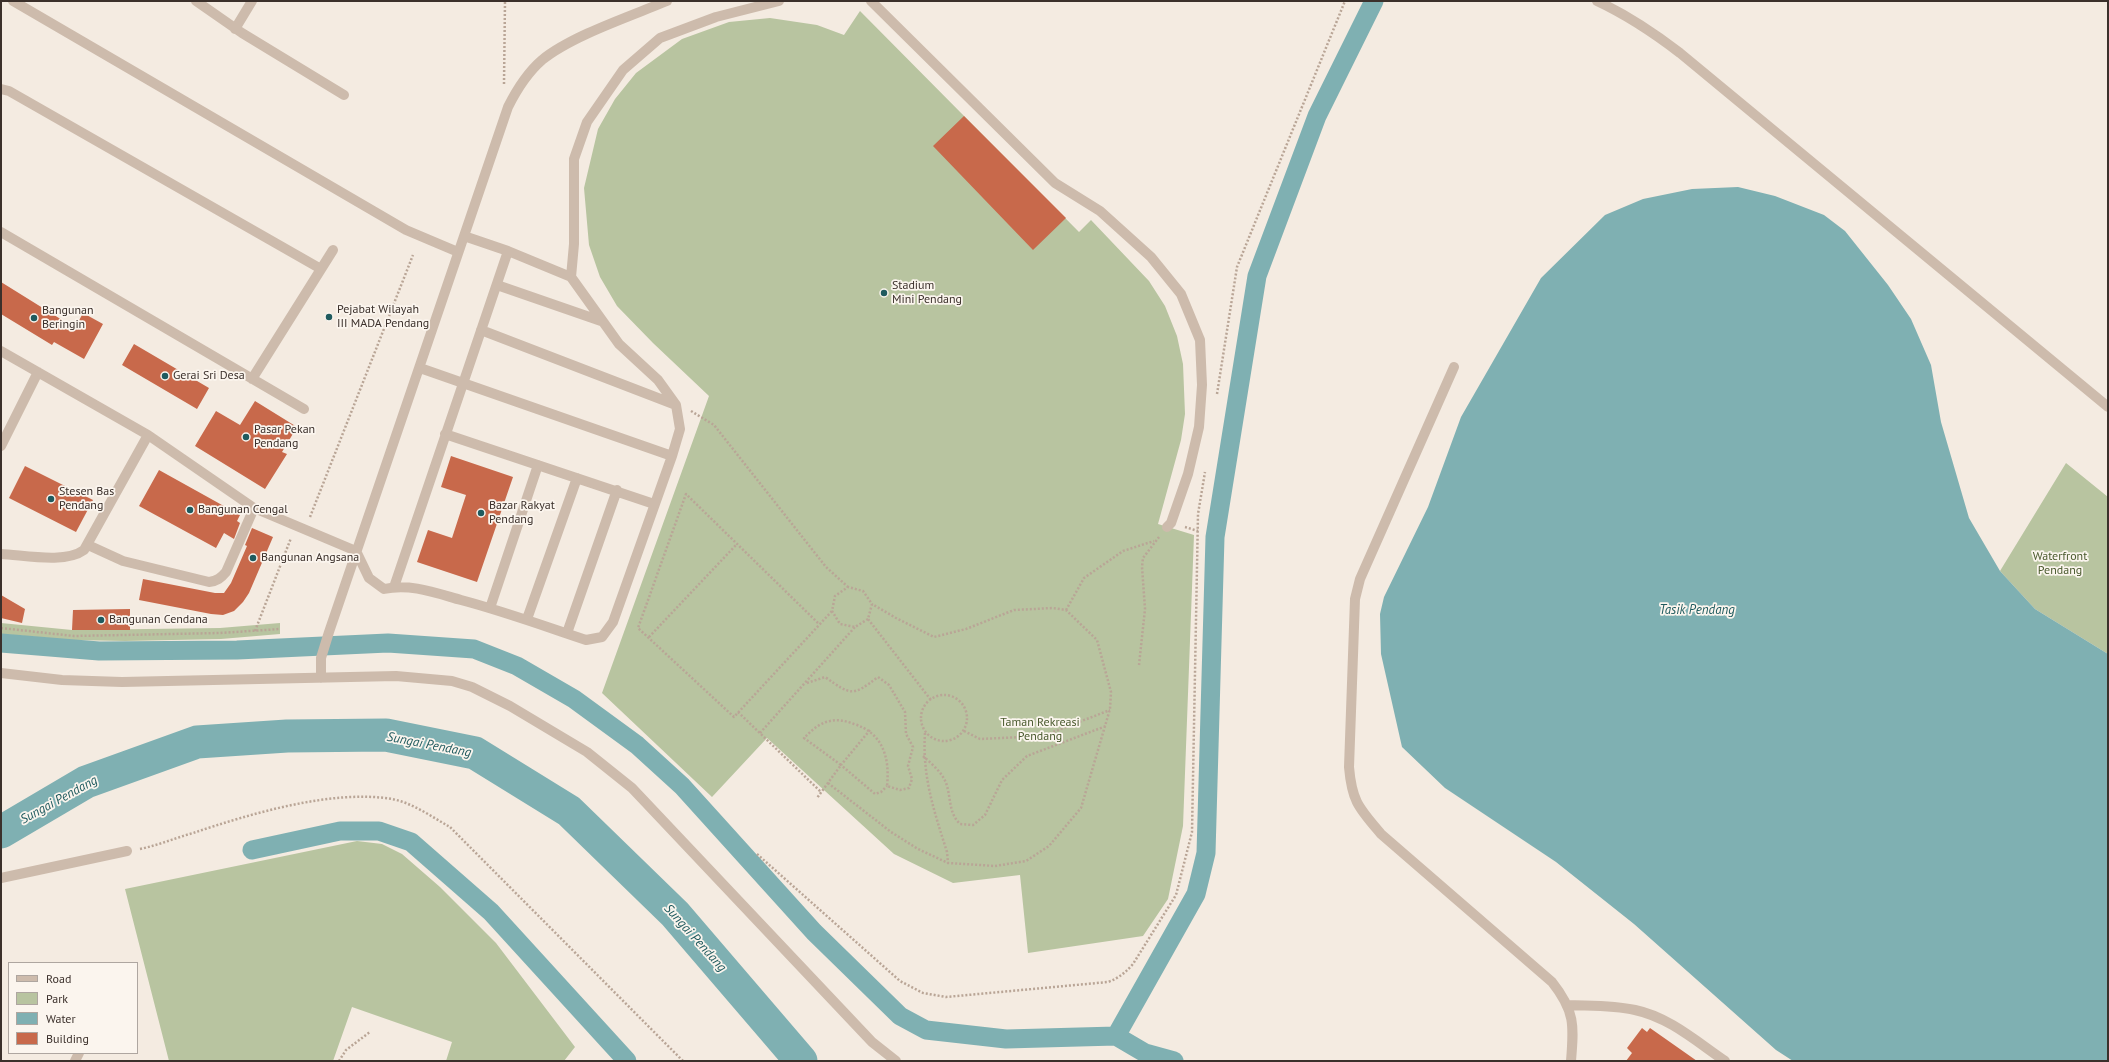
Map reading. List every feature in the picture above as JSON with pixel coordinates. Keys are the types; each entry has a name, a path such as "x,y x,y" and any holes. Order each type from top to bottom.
{"street":[{"path":"13,1 406,230 458,252"},
{"path":"196,1 235,29 344,95"},
{"path":"235,29 252,1"},
{"path":"321,678 321,658 329,632 508,107 518,88 543,60 586,35 667,1"},
{"path":"571,277 574,244 574,159 587,122 623,70 660,38 716,17 779,1"},
{"path":"871,1 1055,183 1100,211 1151,257 1181,294 1200,340 1202,385 1199,427 1188,474 1171,523 1167,527"},
{"path":"1597,1 1622,13 1650,30 1680,53 2108,407"},
{"path":"1,89 9,91 321,269"},
{"path":"1,232 304,409"},
{"path":"1,351 148,435 254,508 356,551 369,578 384,589 394,586 422,589 527,619 586,640 602,637 614,622 672,456 680,429 676,405 658,380 619,344 601,321 571,277 508,251 464,236"},
{"path":"252,379 333,250"},
{"path":"394,586 508,251"},
{"path":"497,284 601,321"},
{"path":"481,330 676,405"},
{"path":"1454,367 1360,579 1355,599 1349,767 1351,790 1359,808 1380,834 1552,982 1568,1005 1574,1030 1571,1061"},
{"path":"420,368 462,384 672,456"},
{"path":"1,446 38,372"},
{"path":"445,434 617,490 654,504"},
{"path":"1,554 64,558 79,554 88,545 148,435"},
{"path":"490,608 538,465"},
{"path":"527,619 577,478"},
{"path":"567,633 617,490"},
{"path":"88,545 123,561 209,582 215,582 226,572 254,508"},
{"path":"1,673 62,680 122,682 396,676 452,682 472,688 510,706 587,752 632,788 872,1042 896,1061"},
{"path":"1,878 127,851"},
{"path":"1568,1005 1613,1006 1636,1010 1658,1018 1676,1027 1725,1061"}],"path":[{"path":"505,1 503,82 508,107"},
{"path":"1216,398 1237,267 1345,1"},
{"path":"255,631 300,528 413,255"},
{"path":"676,405 696,413 714,424 826,567 848,587 863,591 872,604 896,618 934,636 966,629 1014,610 1053,608 1066,610 1097,640 1111,692 1110,710 1081,808 1049,846 1026,861 995,866 948,863 918,849 891,832 828,783"},
{"path":"757,854 900,981 923,993 946,997 1093,983 1117,979 1125,973 1133,964 1176,895 1192,832 1198,514 1205,467"},
{"path":"818,624 686,494 638,628 734,717 818,624 832,611 835,596 848,587"},
{"path":"1139,665 1145,609 1142,567 1147,551 1167,527"},
{"path":"1066,610 1084,578 1124,551 1156,541"},
{"path":"649,637 737,544"},
{"path":"760,733 807,683 855,627 868,619 872,604"},
{"path":"832,611 840,624 855,627"},
{"path":"868,619 931,700"},
{"path":"1,628 74,636 280,629"},
{"path":"807,683 825,677 846,692 861,691 878,677 889,685 905,712 906,734 913,746 908,766 912,779 909,788 900,790 887,786"},
{"path":"925,733 937,741 952,741 964,732 968,717 963,704 951,695 936,696 924,705 920,719 925,733 923,756 927,784 947,852 948,863"},
{"path":"964,732 980,739 1043,736 1110,710"},
{"path":"738,712 821,792"},
{"path":"842,720 870,730 886,755 887,786 881,792 875,794 841,765 804,738 816,726 829,721 842,720"},
{"path":"923,756 938,771 947,785 954,817 960,824 973,825 985,815 1002,780 1028,756 1106,726"},
{"path":"817,798 841,765 870,730"},
{"path":"127,851 161,844 228,822 308,802 365,797 394,799 421,810 450,827 683,1061"},
{"path":"339,1061 346,1050 353,1043 370,1032"}],"green space":[{"name":"Taman Rekreasi Pendang","path":"860,11 1079,232 1091,220 1149,281 1165,306 1177,336 1183,364 1185,414 1181,440 1158,524 1194,535 1183,826 1168,899 1143,936 1028,953 1020,875 953,883 894,854 767,738 712,797 602,693 709,396 653,343 617,306 600,277 589,245 584,188 598,129 615,99 636,73 682,39 729,22 770,18 817,25 844,35"},
{"name":"Waterfront Pendang","path":"2066,463 2108,497 2108,654 2035,609 2000,571"},
{"path":"1,623 72,630 220,628 280,623 280,634 221,639 125,641 72,640 1,634"},
{"path":"357,841 382,844 402,854 440,887 496,943 575,1047 564,1061 446,1061 452,1042 352,1007 333,1061 169,1061 125,889"}],"water":[{"name":"Tasik Pendang","path":"1738,187 1775,196 1824,215 1845,231 1888,285 1911,319 1931,365 1941,422 1969,518 2000,571 2035,609 2108,654 2108,1061 1793,1061 1776,1050 1634,924 1556,862 1445,788 1402,747 1381,654 1380,614 1384,597 1428,507 1461,417 1541,278 1605,215 1643,199 1692,189"}],"building":[{"path":"964,116 1066,218 1033,250 933,146"},
{"name":"Bangunan Beringin","path":"1,282 75,328 83,313 103,324 84,359 54,342 52,345 1,314"},
{"name":"Gerai Sri Desa","path":"134,344 209,388 197,409 122,365"},
{"name":"Pasar Pekan Pendang","path":"255,401 297,427 282,452 287,454 265,489 195,446 216,411 240,425"},
{"name":"Bazar Rakyat Pendang","path":"451,456 513,477 477,582 417,562 428,530 452,538 466,495 441,487"},
{"name":"Stesen Bas Pendang","path":"25,466 93,500 76,532 9,498"},
{"name":"Bangunan Cengal","path":"159,470 240,515 237,521 240,523 234,539 224,533 216,548 139,506"},
{"name":"Bangunan Angsana","path":"252,528 273,537 249,593 234,611 223,615 211,614 139,600 143,579 215,593 224,593 231,583 247,546 245,545"},
{"path":"1,595 25,609 22,623 1,618"},
{"name":"Bangunan Cendana","path":"130,609 130,630 72,630 73,610"},
{"path":"1642,1028 1647,1032 1650,1028 1697,1061 1626,1061 1632,1053 1627,1048"}],"waterway":[{"path":"1116,1036 1196,894 1206,853 1215,537 1257,276 1317,116 1374,1"},
{"path":"1,643 99,651 237,650 388,643 474,649 517,666 574,699 637,745 682,786 814,932 900,1016 926,1030 1006,1039 1116,1036 1145,1053 1174,1061"},
{"name":"Sungai Pendang","path":"1,832 86,782 197,742 287,736 386,735 475,753 569,811 675,914 801,1061"},
{"path":"252,850 340,831 379,831 411,842 491,912 627,1061"}],"place":[{"name":"Stadium Mini Pendang","path":"884,293"},
{"name":"Pejabat Wilayah III MADA Pendang","path":"329,317"},
{"name":"Bangunan Beringin","path":"34,318"},
{"name":"Gerai Sri Desa","path":"165,376"},
{"name":"Pasar Pekan Pendang","path":"246,437"},
{"name":"Stesen Bas Pendang","path":"51,499"},
{"name":"Bangunan Cengal","path":"190,510"},
{"name":"Bazar Rakyat Pendang","path":"481,513"},
{"name":"Bangunan Angsana","path":"253,558"},
{"name":"Bangunan Cendana","path":"101,620"}]}
